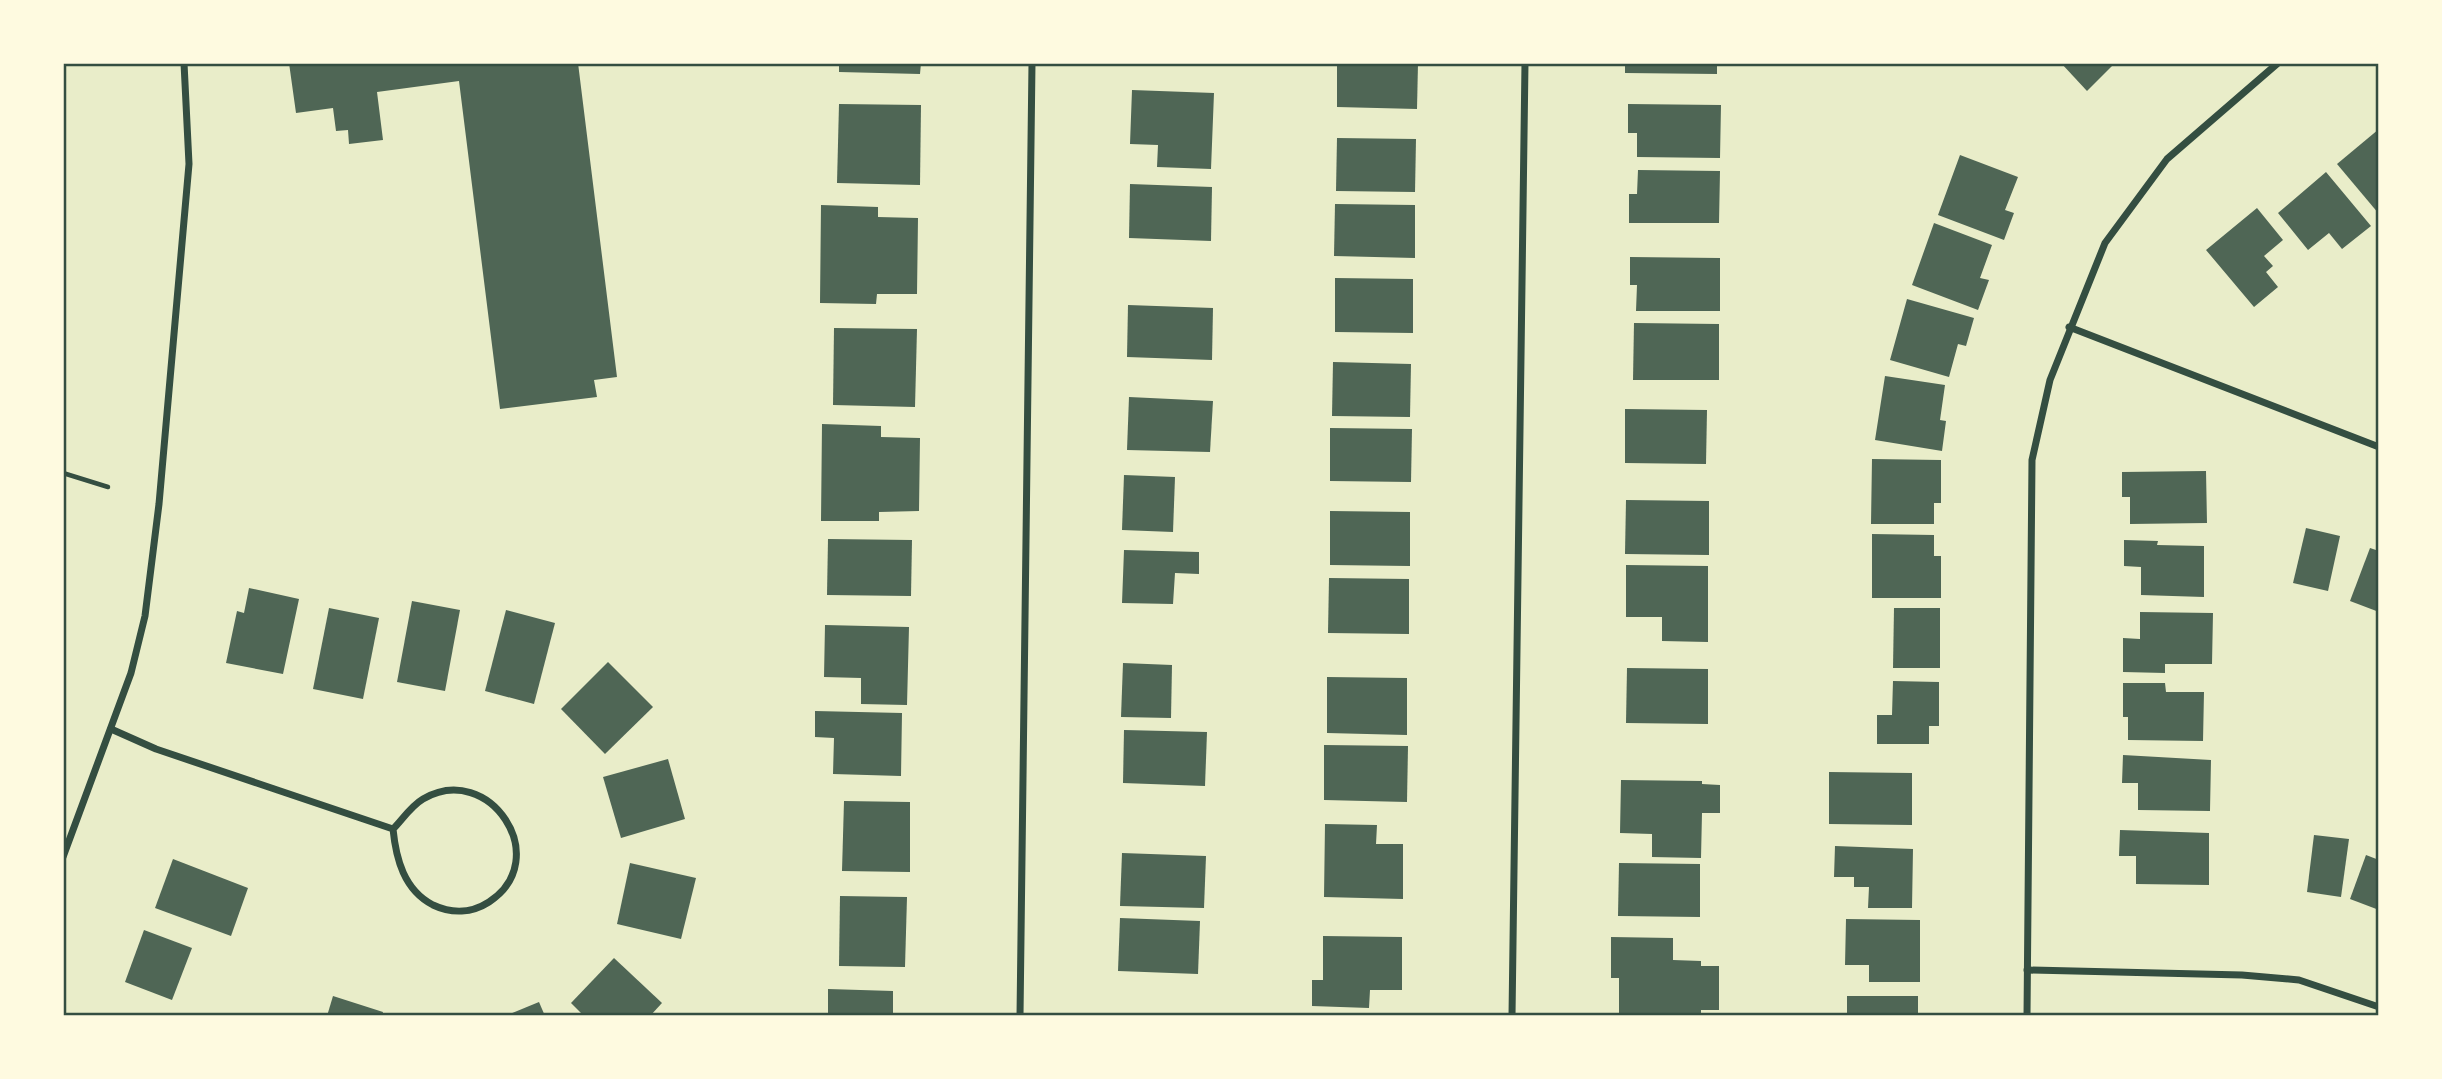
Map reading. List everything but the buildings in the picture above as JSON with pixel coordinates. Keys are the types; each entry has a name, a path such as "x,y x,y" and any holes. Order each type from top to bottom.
{"street":[{"path":"63,857 131,673 145,616 159,504 189,164 184,63"},
{"path":"1020,1016 1032,63"},
{"path":"1511,1016 1525,63"},
{"path":"2027,1016 2032,460 2050,380 2069,327 2105,243 2168,159 2278,63"},
{"path":"2069,327 2379,447"},
{"path":"111,729 156,749 393,829"},
{"path":"450,789 479,795 503,813 516,841 515,872 503,893 477,910 451,911 431,904 410,885 396,861 393,829 422,799 450,789"},
{"path":"2028,970 2242,975 2299,980 2379,1007"}],"path":[{"path":"63,473 108,487"}]}
